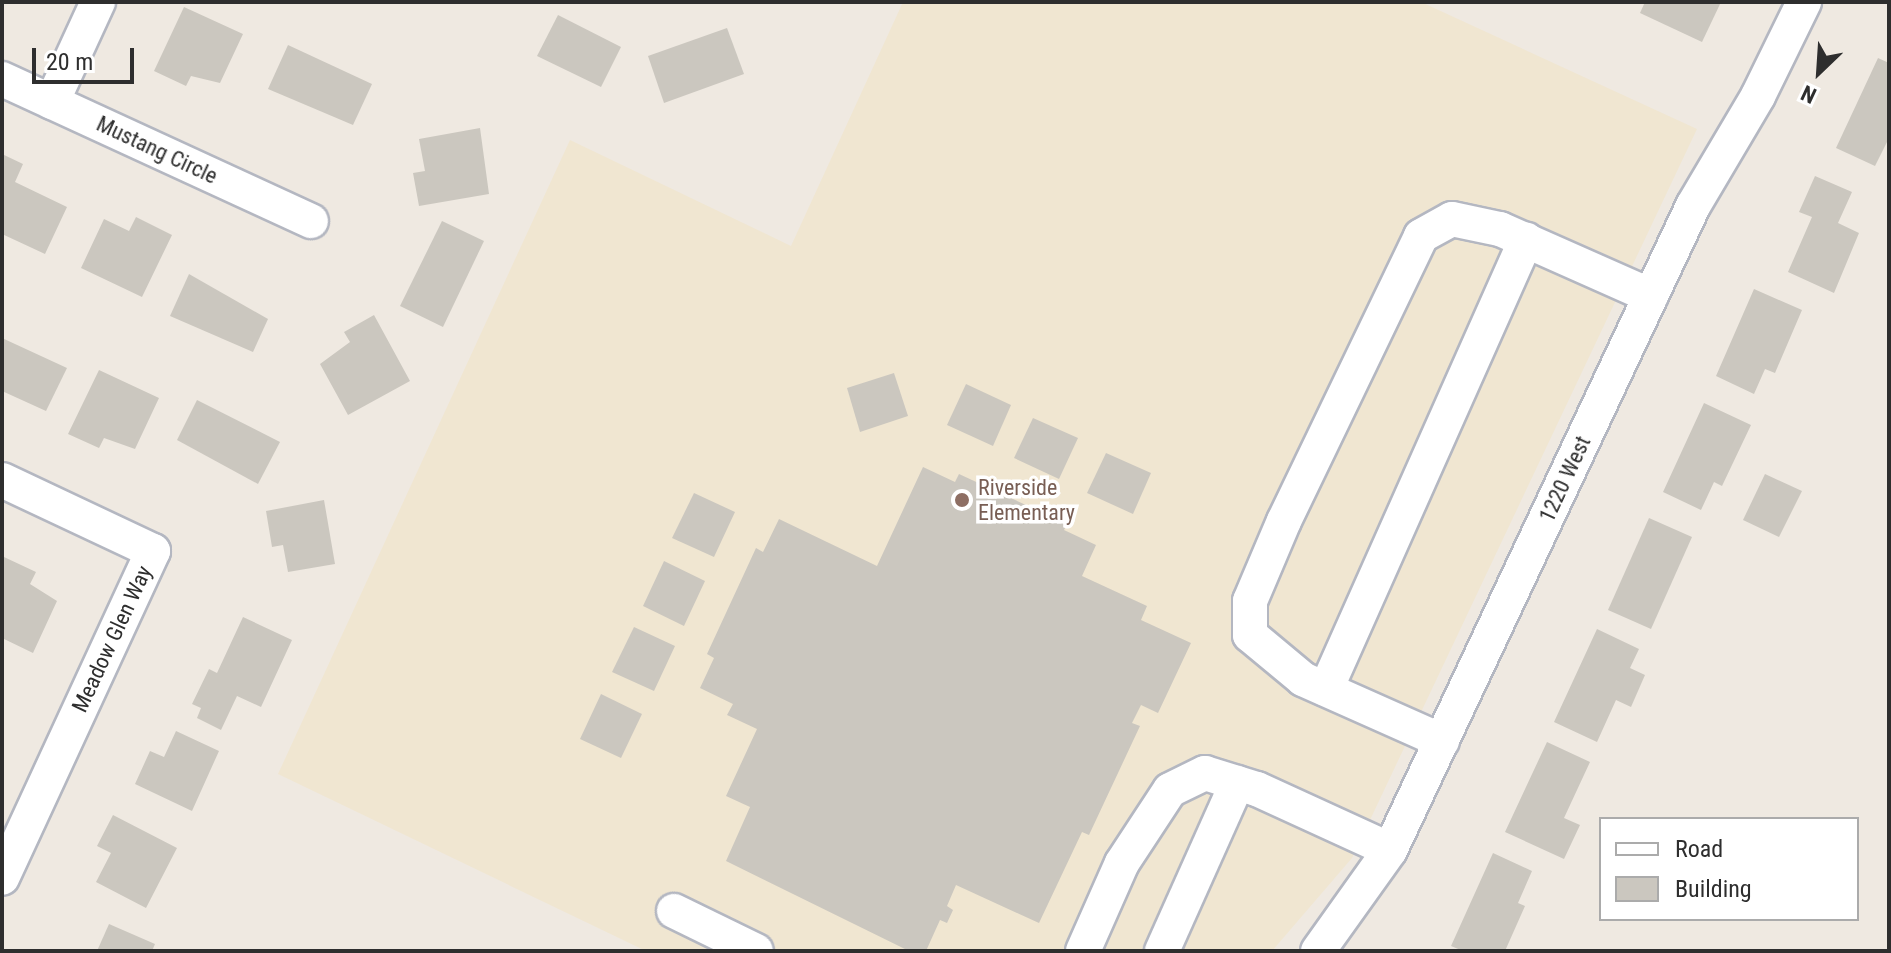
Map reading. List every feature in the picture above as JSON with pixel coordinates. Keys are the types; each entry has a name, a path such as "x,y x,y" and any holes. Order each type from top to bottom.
{"street":[{"path":"52,102 98,2"},
{"name":"1220 West","path":"1318,951 1390,850 1693,206 1758,96 1804,2"},
{"name":"Mustang Circle","path":"2,79 311,221"},
{"path":"1442,741 1303,679 1250,635 1250,601 1284,521 1421,236 1452,219 1526,240 1651,296"},
{"path":"1326,689 1526,240"},
{"name":"Meadow Glen Way","path":"2,480 153,551 2,878"},
{"path":"1083,951 1122,863 1170,790 1205,773 1237,783 1390,850"},
{"path":"1162,951 1237,783"},
{"path":"674,911 756,951"}],"shaded area":[{"name":"Riverside Elementary","path":"903,2 1421,2 1697,129 1352,858 1272,951 646,951 278,774 570,140 791,246"}],"building":[{"path":"1645,2 1721,2 1702,42 1640,13"},
{"path":"184,7 243,34 220,83 191,76 186,86 154,71"},
{"path":"558,15 621,47 601,87 537,56"},
{"path":"727,28 744,74 664,103 648,56"},
{"path":"288,45 372,84 353,125 268,89"},
{"path":"1878,58 1889,63 1889,138 1875,166 1836,148"},
{"path":"480,128 489,194 419,206 413,173 425,171 419,139"},
{"path":"2,154 23,164 15,182 67,207 45,254 2,234"},
{"path":"1815,176 1852,192 1838,223 1859,233 1834,293 1788,272 1812,217 1799,212"},
{"path":"136,217 172,235 142,297 81,268 104,219 129,231"},
{"path":"442,221 484,241 443,327 400,306"},
{"path":"189,274 268,319 253,352 170,316"},
{"path":"1754,289 1802,310 1775,373 1765,369 1754,394 1716,376"},
{"path":"374,315 410,381 348,415 320,364 350,342 344,332"},
{"path":"2,338 67,368 46,411 2,391"},
{"path":"99,370 159,398 135,449 104,438 99,448 68,434"},
{"path":"894,373 908,416 860,432 847,388"},
{"path":"966,384 1011,405 993,446 947,425"},
{"path":"197,400 280,442 258,484 177,440"},
{"path":"1704,403 1751,425 1722,486 1714,482 1701,510 1663,492"},
{"path":"1033,418 1078,438 1059,479 1014,458"},
{"path":"1106,453 1151,473 1133,514 1087,493"},
{"path":"923,467 955,482 959,474 1067,524 1064,530 1096,545 1082,576 1147,606 1141,620 1191,643 1158,713 1141,705 1132,723 1140,726 1089,835 1082,832 1039,923 956,885 947,906 953,910 947,923 940,920 926,951 909,951 726,861 750,807 726,796 757,729 727,715 733,704 700,688 714,658 707,654 756,548 763,552 779,519 877,566"},
{"path":"1765,474 1802,491 1779,537 1743,520"},
{"path":"694,493 735,512 714,557 672,538"},
{"path":"324,500 335,564 288,572 283,545 272,547 266,511"},
{"path":"1649,518 1692,537 1651,629 1608,610"},
{"path":"4,557 36,572 30,584 57,601 33,653 2,638"},
{"path":"664,561 705,581 684,626 643,606"},
{"path":"243,617 292,640 261,707 237,696 221,730 197,718 201,708 192,704 209,669 217,673"},
{"path":"634,627 675,646 654,691 612,672"},
{"path":"1597,629 1639,649 1630,668 1645,675 1631,707 1616,700 1597,742 1554,722"},
{"path":"601,694 642,714 621,758 580,739"},
{"path":"176,731 219,751 192,811 135,784 150,751 164,757"},
{"path":"1547,742 1590,762 1564,818 1580,825 1564,859 1505,832"},
{"path":"113,815 177,848 146,908 96,882 111,853 97,846"},
{"path":"1493,853 1532,871 1518,903 1525,906 1505,951 1463,951 1451,946"},
{"path":"109,924 155,944 152,951 97,951"}],"place":[{"name":"Riverside Elementary","path":"962,500"}]}
